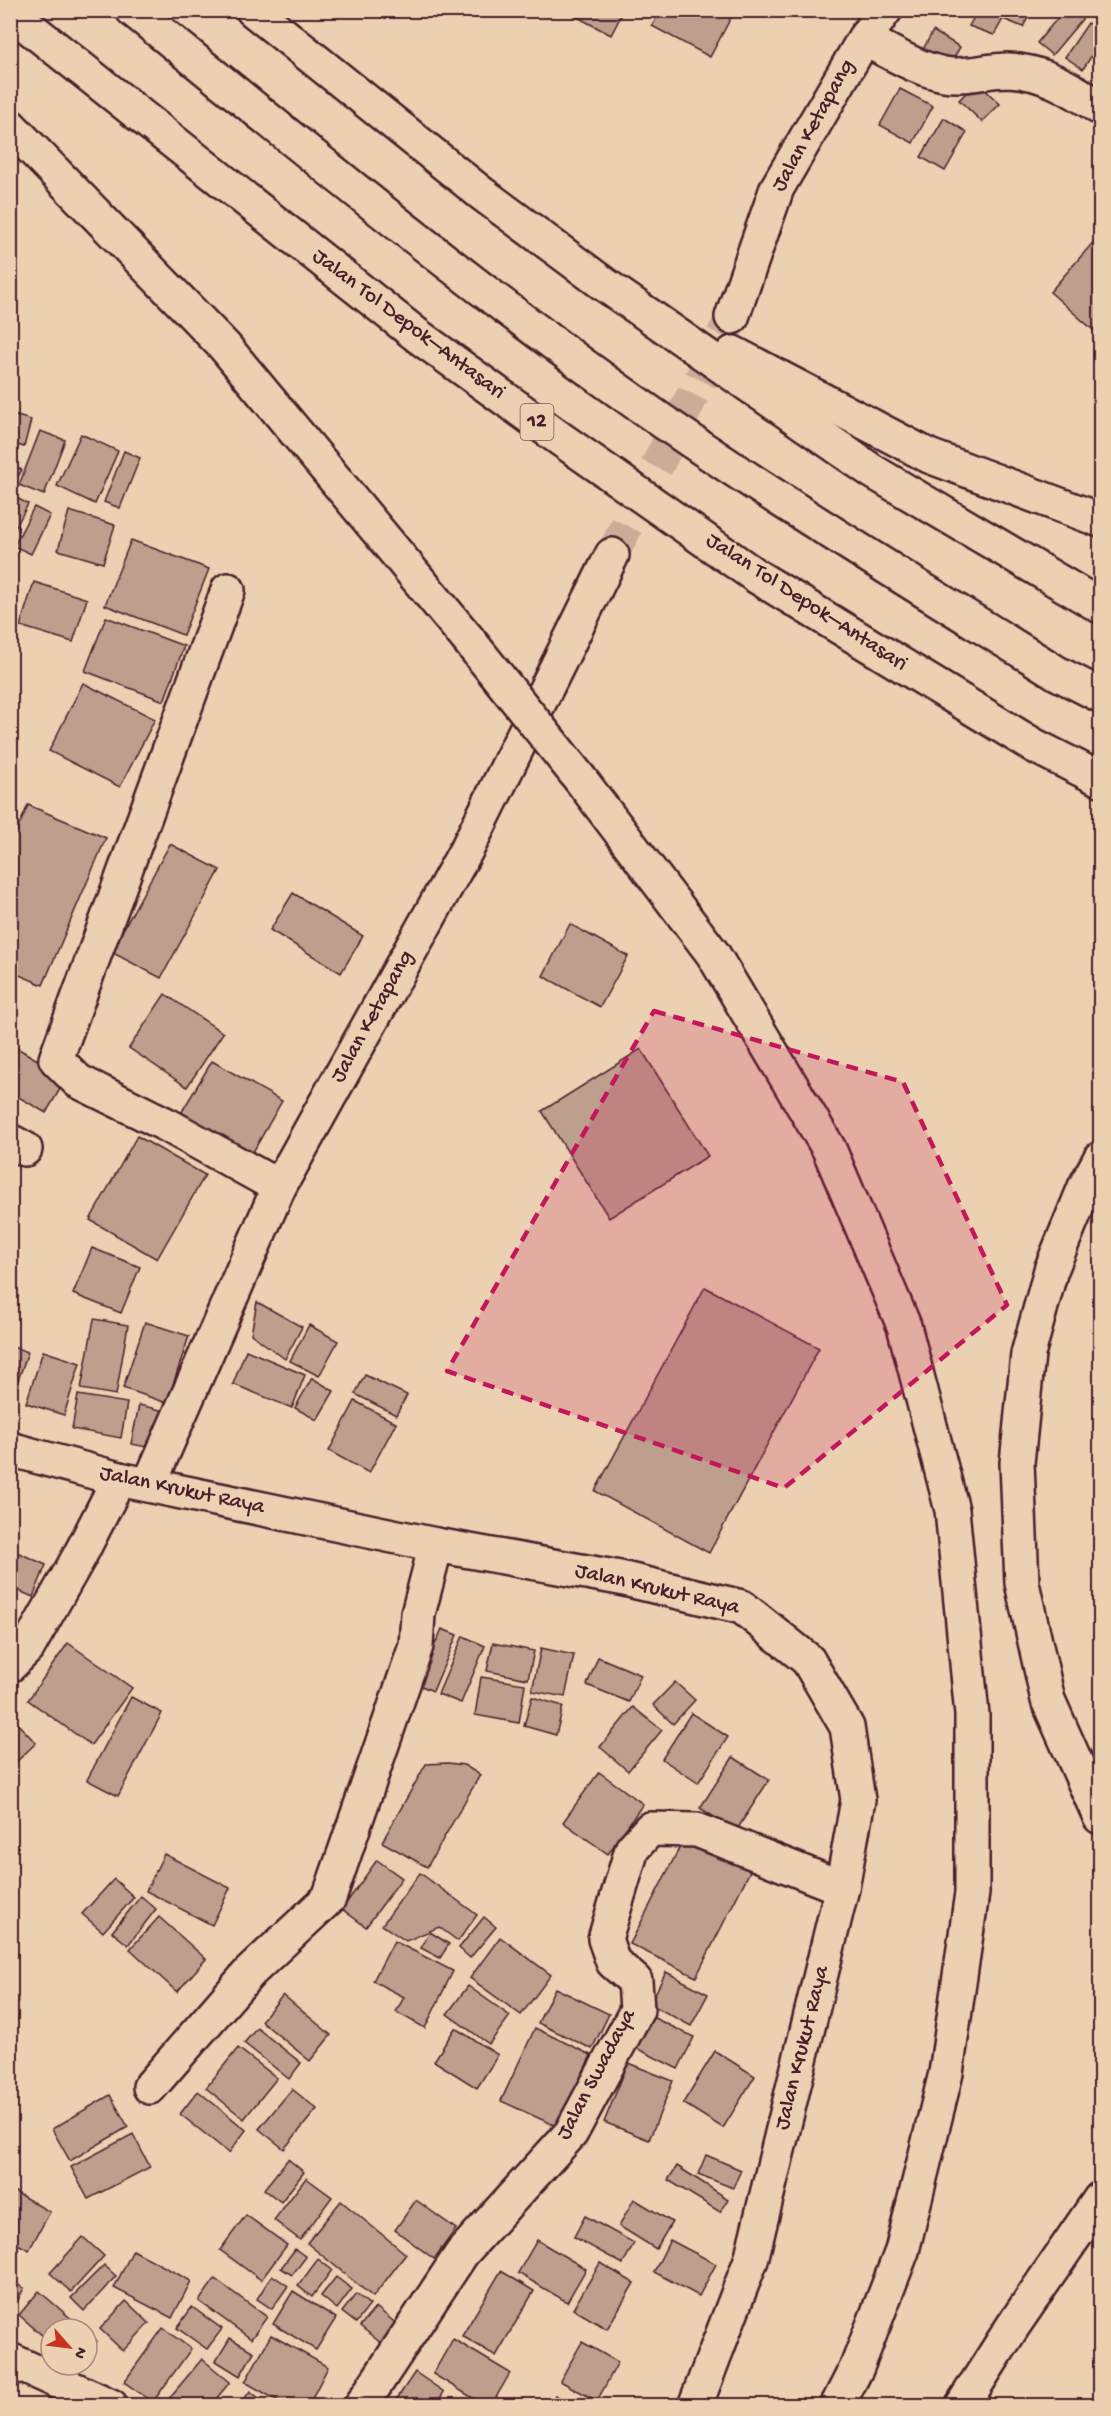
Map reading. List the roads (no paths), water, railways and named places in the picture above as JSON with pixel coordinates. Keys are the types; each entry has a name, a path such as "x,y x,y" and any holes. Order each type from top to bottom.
{"main road":[{"path":"133,10 456,271 603,380 798,512 1057,673 1101,695"},
{"path":"253,10 481,193 604,284 872,471 1101,606"},
{"name":"Jalan Ketapang","path":"732,317 777,188 864,39 885,10"},
{"name":"Jalan Tol Depok–Antasari","path":"10,12 418,336 562,440 756,576 1033,745 1101,779"},
{"path":"864,39 933,72 967,75 1008,70 1027,72 1060,83 1101,108"},
{"path":"10,126 225,347 467,638 581,780 713,954 829,1149 904,1326 952,1510 972,1715 972,1893 946,2073 902,2251 857,2367 837,2406"},
{"path":"604,284 929,456 1101,520"},
{"name":"Jalan Ketapang","path":"10,1665 28,1647 79,1557 125,1488 279,1187 469,846 612,555"},
{"path":"228,590 56,1059 78,1081 169,1126 279,1187"},
{"path":"1033,745 1101,791"},
{"path":"1101,1159 1085,1187 1051,1269 1028,1354 1017,1463 1022,1583 1048,1701 1101,1817"},
{"name":"Jalan Krukut Raya","path":"10,1449 125,1488 433,1558 620,1578 742,1607 808,1660 847,1727 858,1800 842,1888 751,2260 695,2406"},
{"path":"150,2087 250,1972 329,1898 416,1646 418,1614 433,1558"},
{"name":"Jalan Swadaya","path":"361,2406 462,2253 571,2133 636,2010 635,1981 614,1962 605,1939 632,1849 650,1829 698,1830 842,1888"},
{"path":"962,2406 1013,2325 1101,2199"},
{"path":"10,2360 111,2406"}],"tunnel":[{"path":"612,555 732,317"}]}
